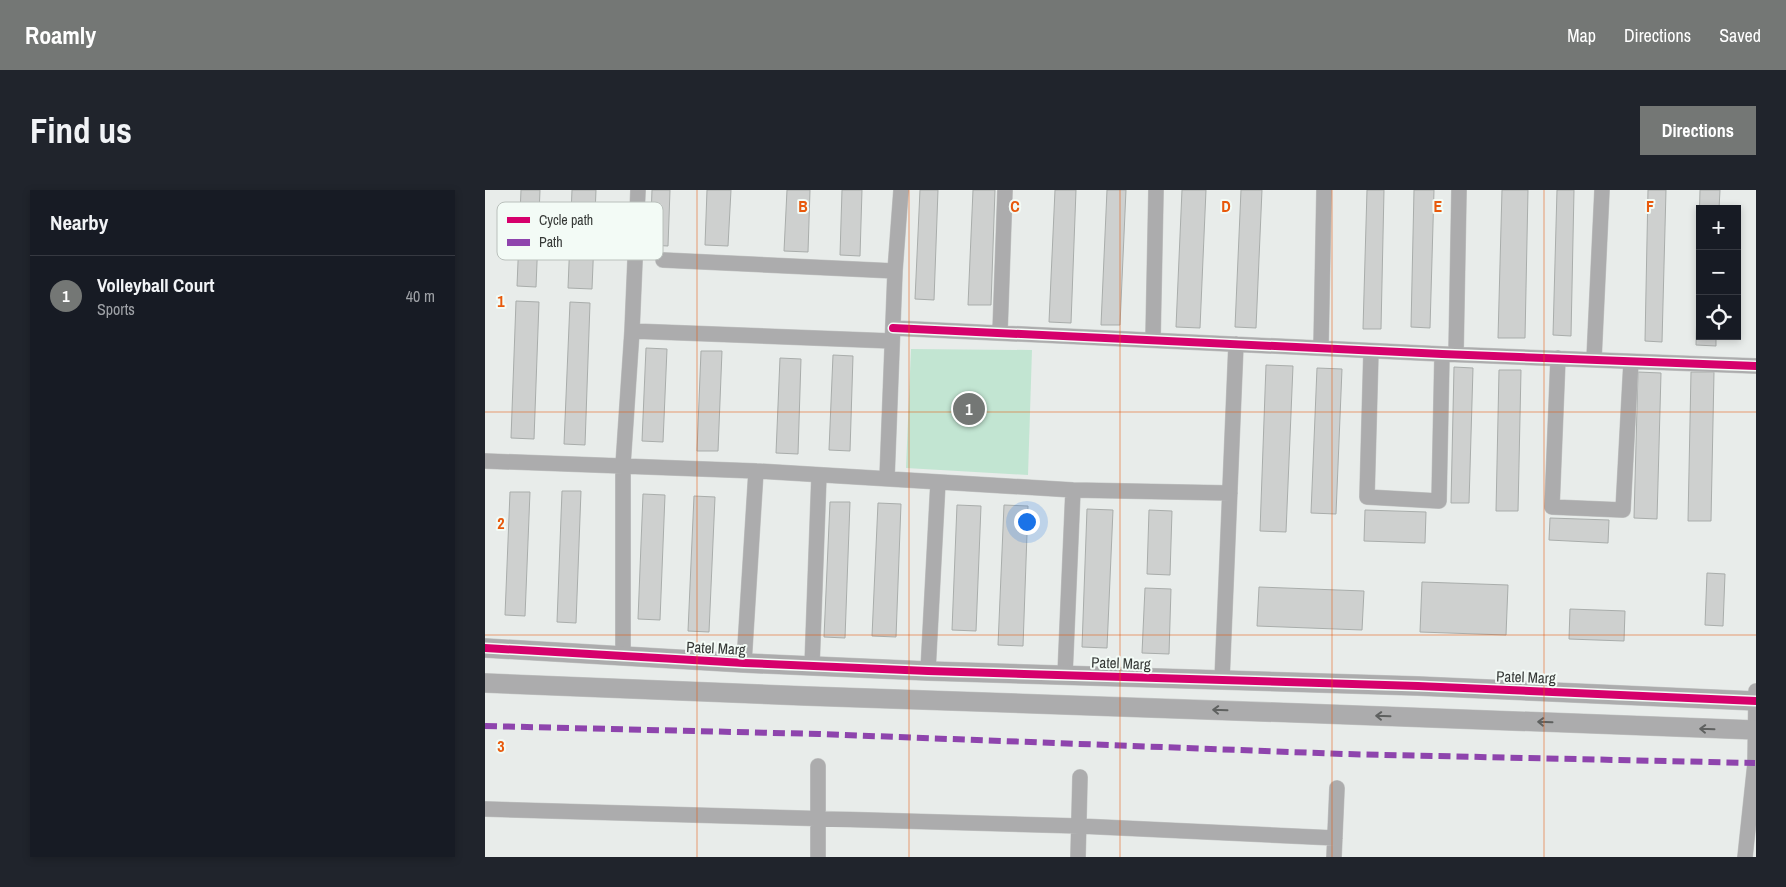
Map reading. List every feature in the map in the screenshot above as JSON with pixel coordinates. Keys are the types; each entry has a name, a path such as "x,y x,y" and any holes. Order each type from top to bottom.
{"street":[{"path":"887,478 895,271 901,190"},
{"path":"1000,332 1005,190"},
{"path":"1153,339 1156,190"},
{"path":"1321,347 1324,190"},
{"path":"1371,351 1367,497 1439,501 1459,190"},
{"path":"1594,360 1602,190"},
{"path":"623,656 623,465 635,260"},
{"path":"663,260 895,271"},
{"path":"632,331 893,335 1000,332 1371,351 1756,366"},
{"path":"1222,680 1236,344"},
{"path":"1558,358 1552,507 1623,510 1631,362"},
{"path":"485,461 756,471 1073,490 1230,493"},
{"path":"743,663 756,471"},
{"path":"813,666 819,475"},
{"path":"928,672 938,482"},
{"path":"1065,675 1073,490"},
{"name":"Patel Marg","path":"485,648 928,672 1428,686 1756,698"},
{"path":"485,683 1756,730"},
{"path":"1745,857 1755,763 1756,698"},
{"path":"817,857 818,766"},
{"path":"1078,857 1080,777"},
{"path":"1334,857 1337,788"},
{"path":"485,809 1079,826 1335,838"}],"green space":[{"path":"911,349 1032,350 1028,475 906,468"}],"building":[{"path":"521,190 540,190 540,202 520,202"},
{"path":"572,190 596,190 596,202 572,202"},
{"path":"652,190 670,190 668,246 663,246 663,202 652,202"},
{"path":"707,190 731,190 728,246 705,245"},
{"path":"787,190 810,190 808,252 784,251"},
{"path":"842,190 862,190 860,256 840,255"},
{"path":"920,190 938,190 934,300 915,299"},
{"path":"973,190 995,190 991,305 968,305"},
{"path":"1055,190 1076,190 1071,323 1049,322"},
{"path":"1107,190 1126,190 1120,325 1101,325"},
{"path":"1182,190 1206,190 1200,328 1176,327"},
{"path":"1241,190 1262,190 1256,328 1235,327"},
{"path":"1367,190 1384,190 1381,329 1363,329"},
{"path":"1414,190 1434,190 1430,328 1411,327"},
{"path":"1502,190 1528,190 1525,338 1498,338"},
{"path":"1557,190 1574,190 1571,336 1553,335"},
{"path":"1648,190 1666,190 1662,342 1645,341"},
{"path":"1700,190 1720,190 1719,205 1700,205"},
{"path":"518,260 537,260 536,287 517,286"},
{"path":"569,260 593,260 592,289 568,288"},
{"path":"516,301 539,302 534,439 511,438"},
{"path":"570,302 590,303 585,445 564,444"},
{"path":"1696,340 1716,340 1716,346 1696,345"},
{"path":"646,348 667,349 663,442 642,441"},
{"path":"701,351 722,351 718,451 697,451"},
{"path":"833,355 853,356 850,451 829,450"},
{"path":"780,358 801,359 798,454 776,453"},
{"path":"1266,365 1293,366 1286,532 1260,531"},
{"path":"1454,367 1473,368 1469,503 1451,503"},
{"path":"1317,368 1342,369 1336,514 1311,513"},
{"path":"1499,370 1521,370 1518,511 1496,511"},
{"path":"1638,372 1661,373 1657,519 1634,518"},
{"path":"1691,372 1714,372 1711,521 1688,521"},
{"path":"562,491 581,491 576,623 557,622"},
{"path":"510,492 530,492 525,616 505,615"},
{"path":"643,494 665,495 660,620 638,619"},
{"path":"694,496 715,497 709,632 688,631"},
{"path":"830,502 850,502 845,638 824,637"},
{"path":"878,503 901,504 896,637 872,636"},
{"path":"957,505 981,506 976,631 952,630"},
{"path":"1004,505 1028,506 1023,646 998,645"},
{"path":"1087,509 1113,510 1107,648 1082,647"},
{"path":"1149,510 1172,511 1170,575 1147,574"},
{"path":"1365,510 1426,512 1425,543 1364,541"},
{"path":"1550,518 1609,520 1608,543 1549,540"},
{"path":"1707,573 1725,574 1723,626 1705,625"},
{"path":"1422,582 1508,585 1506,635 1420,632"},
{"path":"1259,587 1364,591 1362,630 1257,626"},
{"path":"1145,588 1171,589 1169,654 1142,653"},
{"path":"1570,609 1625,611 1624,641 1569,639"}],"marked path":[{"path":"485,726 819,734 1343,754 1755,763"}],"cycle path":[{"path":"893,328 1442,354 1756,366"},
{"path":"485,648 744,663 928,671 1418,686 1756,701"}],"place":[{"name":"Volleyball Court","path":"969,409"}]}
